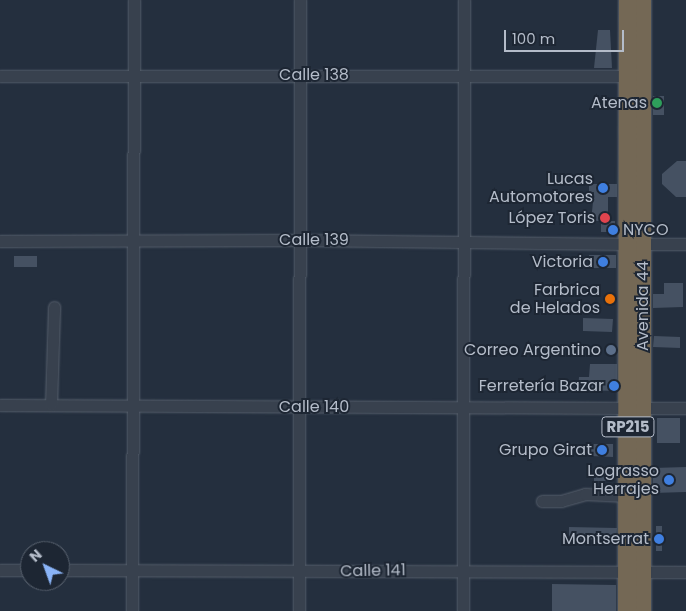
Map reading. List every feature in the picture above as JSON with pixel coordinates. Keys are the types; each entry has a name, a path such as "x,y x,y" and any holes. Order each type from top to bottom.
{"highway":[{"name":"Avenida 44","path":"628,0 636,244"},
{"name":"Avenida 44","path":"627,611 635,572 636,244 642,0"},
{"name":"Avenida 44","path":"636,408 628,496 635,572 642,611"}],"street":[{"path":"132,611 134,0"},
{"path":"299,611 300,0"},
{"path":"463,611 464,0"},
{"name":"Calle 138","path":"0,76 629,76"},
{"name":"Calle 139","path":"0,241 465,240 686,244"},
{"path":"51,405 54,307"},
{"name":"Calle 140","path":"0,404 686,408"},
{"path":"542,501 561,501 585,494 628,496"},
{"path":"0,570 20,570"},
{"name":"Calle 141","path":"70,570 686,572"}],"building":[{"path":"598,30 610,30 612,68 594,68"},
{"path":"653,96 664,96 664,115 653,115"},
{"path":"677,161 686,161 686,197 676,197 662,184 662,174"},
{"path":"589,184 617,184 617,197 608,197 608,221 615,221 615,232 601,232 601,221 591,221 594,192 589,192"},
{"name":"Victoria","path":"589,255 616,255 616,268 589,268"},
{"path":"14,256 37,256 37,267 14,267"},
{"path":"664,283 683,283 683,307 653,308 653,294 664,294"},
{"path":"583,318 613,319 612,332 583,331"},
{"path":"654,336 680,337 680,348 653,347"},
{"path":"590,364 617,364 617,391 578,390 579,377 589,377"},
{"path":"657,418 680,418 680,443 657,443"},
{"name":"Grupo Girat","path":"591,444 613,444 613,457 591,456"},
{"name":"Lograsso Herrajes","path":"686,467 686,492 653,493 653,468"},
{"path":"609,472 610,481 594,481 594,473"},
{"name":"Montserrat","path":"656,526 662,526 662,551 656,551"},
{"path":"569,527 617,528 616,540 569,539"},
{"path":"552,584 616,585 616,611 552,611"}],"place":[{"name":"Atenas","path":"657,103"},
{"name":"Lucas Automotores","path":"603,188"},
{"name":"López Toris","path":"605,218"},
{"name":"NYCO","path":"613,230"},
{"name":"Victoria","path":"603,262"},
{"name":"Farbrica de Helados","path":"610,299"},
{"name":"Correo Argentino","path":"611,350"},
{"name":"Ferretería Bazar","path":"614,386"},
{"name":"Grupo Girat","path":"602,450"},
{"name":"Lograsso Herrajes","path":"669,480"},
{"name":"Montserrat","path":"659,539"}]}
